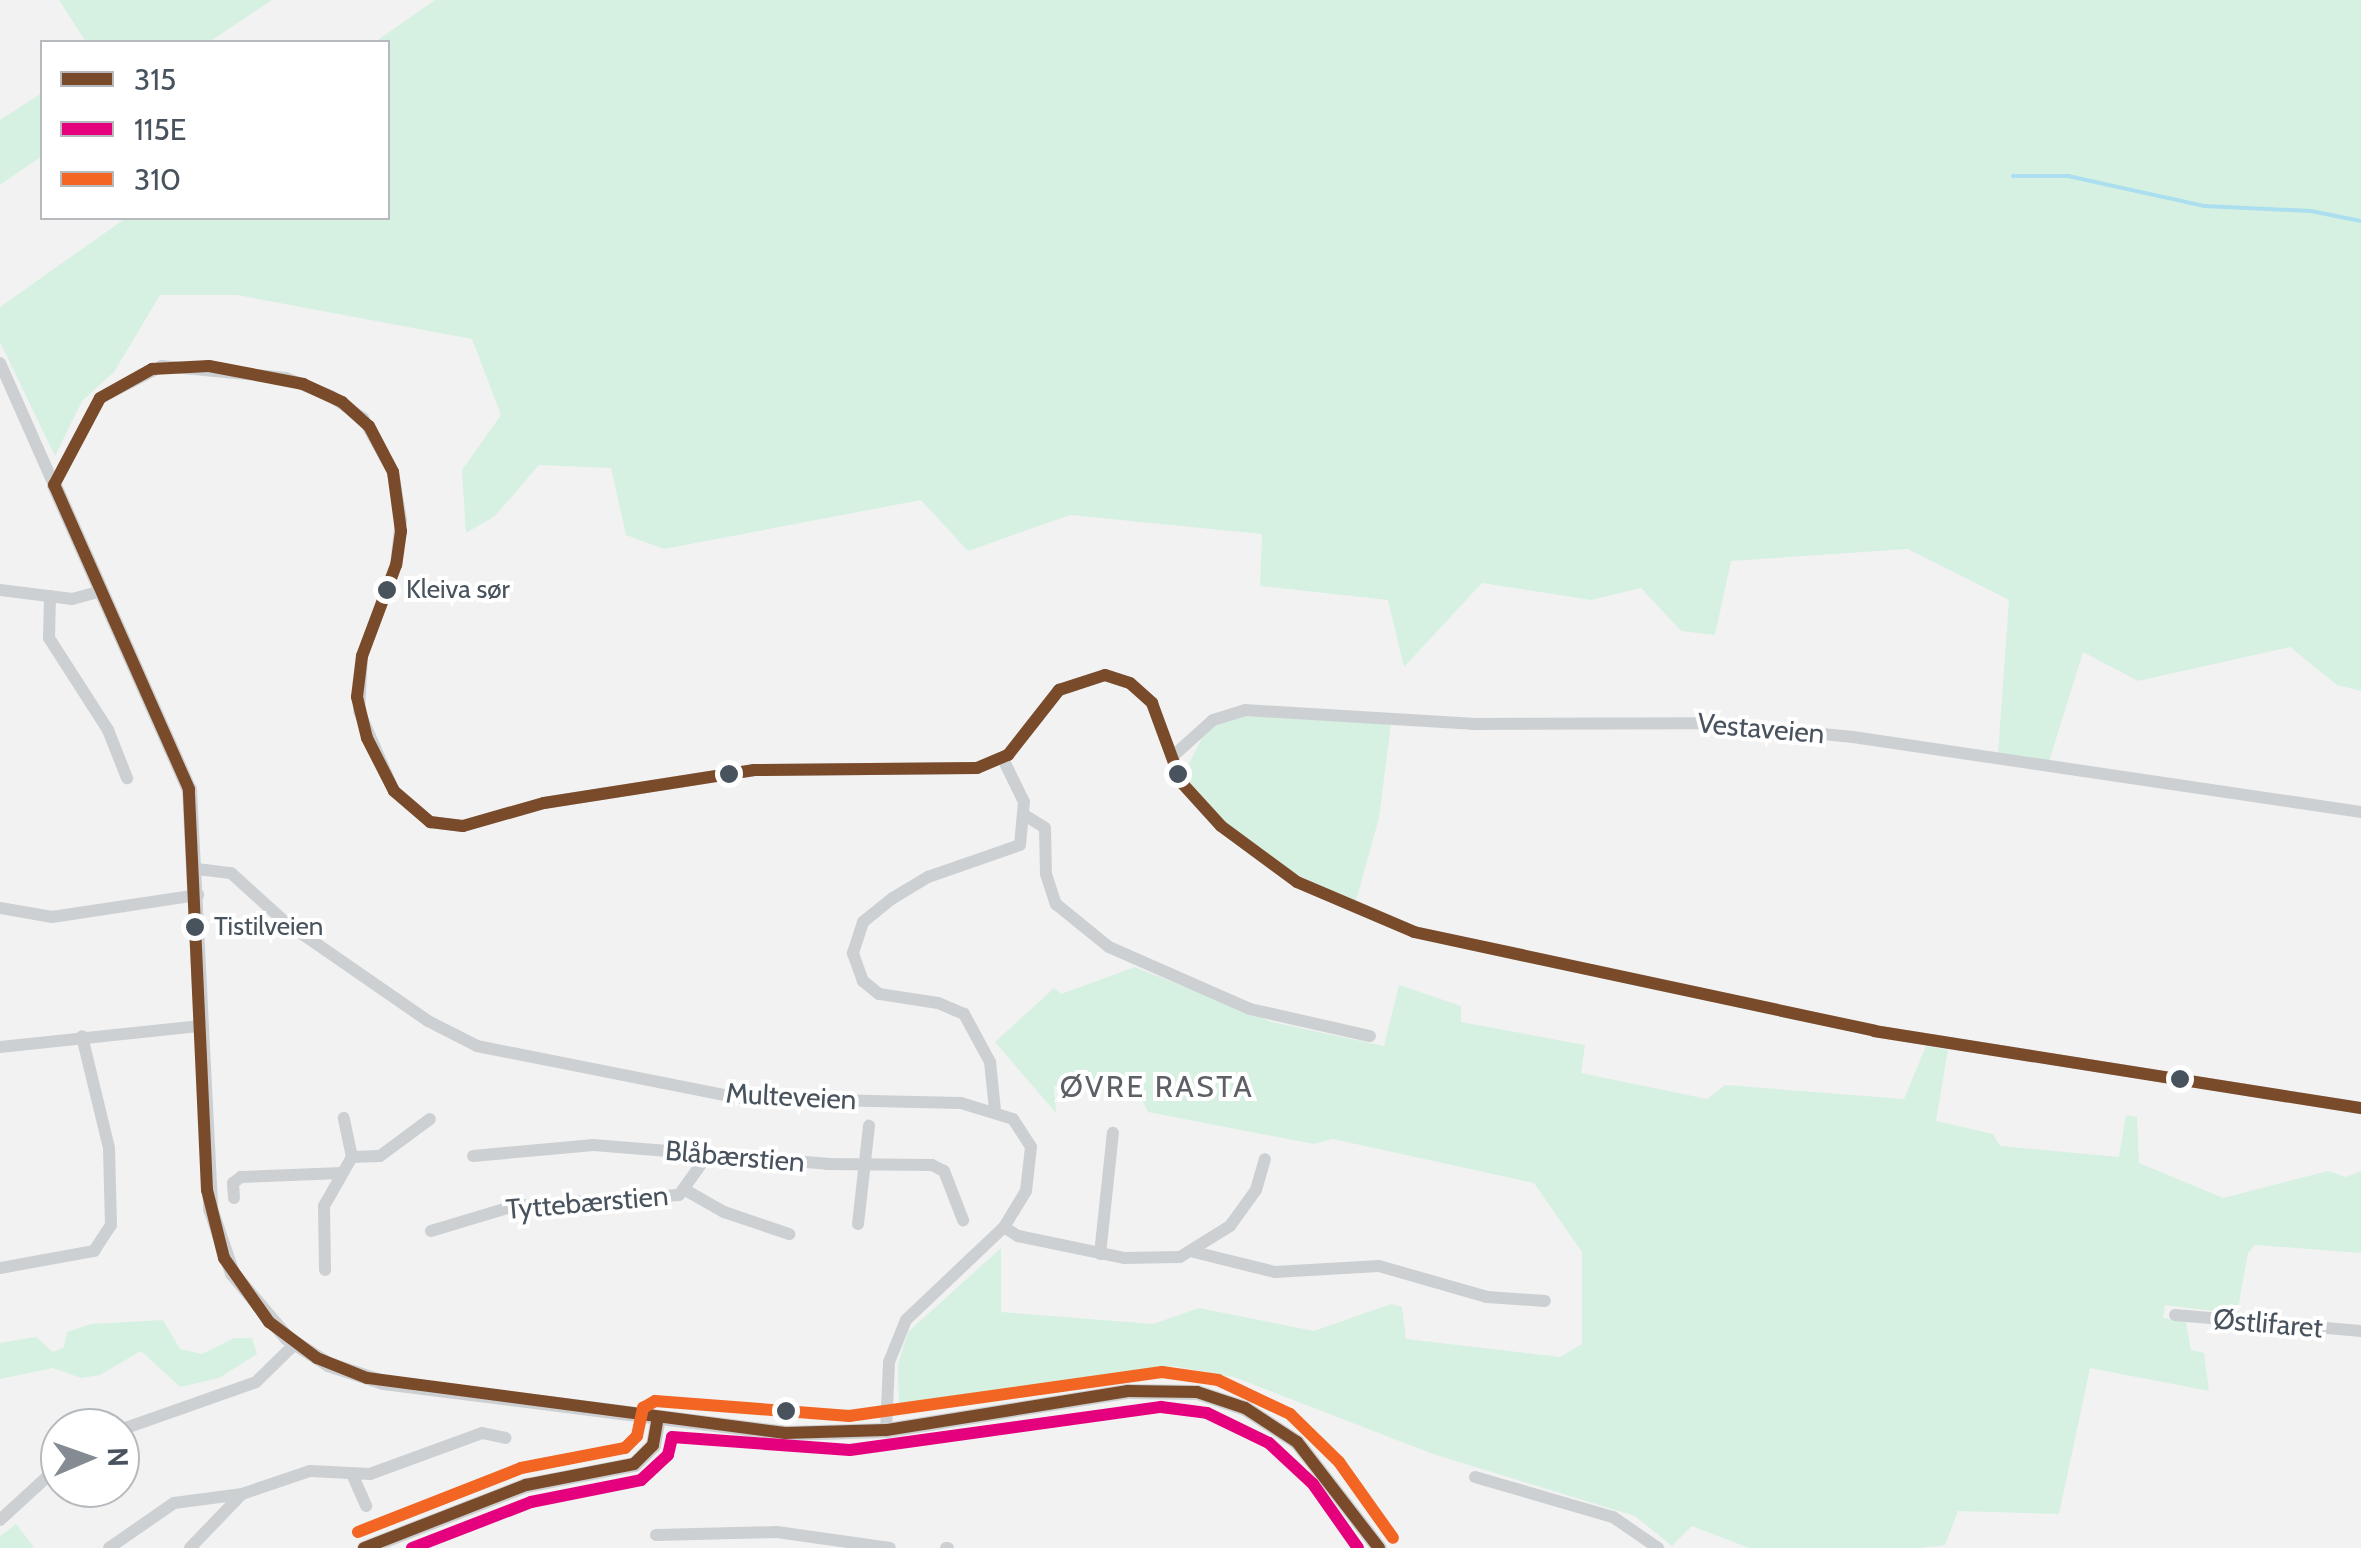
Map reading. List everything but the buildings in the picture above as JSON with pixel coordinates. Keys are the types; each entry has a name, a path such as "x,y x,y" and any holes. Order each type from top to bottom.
{"street":[{"path":"0,363 185,774 198,869 205,1171 216,1233 244,1294 295,1344 342,1370 382,1382 785,1433 886,1430 1128,1391 1197,1392 1245,1408 1296,1442 1379,1548"},
{"path":"54,486 100,398 162,366 195,364 286,378 331,396 363,418 393,472 401,530 396,565 362,656 360,711 394,791 430,822 474,824 534,805 754,770 954,771 1003,759 1059,690 1097,675 1121,679 1146,695 1172,756 1198,803 1278,868 1342,904 1434,938 1920,1039 2361,1108"},
{"path":"0,590 78,599 101,591"},
{"path":"50,596 49,638 108,730 127,778"},
{"name":"Vestaveien","path":"1172,756 1213,720 1245,710 1472,724 1723,724 2361,812"},
{"path":"886,1430 889,1362 906,1320 1004,1226 1026,1191 1032,1156 1019,1124 995,1110 990,1062 964,1014 938,1002 879,994 863,981 853,953 859,929 876,910 928,877 1012,852 1026,835 1026,816 1003,759"},
{"path":"1026,816 1045,828 1046,874 1056,904 1108,947 1250,1009 1370,1036"},
{"name":"Multeveien","path":"198,869 231,873 285,922 428,1021 477,1046 740,1098 940,1102 995,1110"},
{"path":"0,908 52,917 198,895"},
{"path":"0,1047 201,1026"},
{"path":"0,1268 87,1253 109,1232 108,1148 82,1036"},
{"path":"325,1270 324,1206 352,1157 344,1118"},
{"path":"352,1157 387,1152 430,1119"},
{"path":"858,1224 861,1162 868,1126"},
{"path":"1100,1254 1114,1134"},
{"name":"Blåbærstien","path":"473,1156 593,1145 707,1156 942,1168 963,1220"},
{"name":"Tyttebærstien","path":"431,1231 514,1206 658,1200 687,1190 707,1156"},
{"path":"1004,1226 1018,1236 1100,1254 1154,1261 1194,1252 1238,1216 1265,1158"},
{"path":"234,1198 233,1184 242,1177 341,1174"},
{"name":"Tyttebærstien","path":"687,1190 724,1212 789,1234"},
{"path":"1194,1252 1232,1266 1296,1273 1378,1266 1487,1298 1545,1300"},
{"name":"Østlifaret","path":"2175,1315 2361,1331"},
{"path":"140,1423 256,1382 295,1344"},
{"path":"364,1548 526,1485 634,1464 654,1445 658,1418"},
{"path":"108,1548 165,1506 242,1494 310,1471 370,1474 482,1433 505,1438"},
{"path":"352,1474 366,1506"},
{"path":"1475,1478 1613,1517 1658,1548"},
{"path":"0,1520 40,1484"},
{"path":"190,1548 242,1494"},
{"path":"656,1535 776,1532 890,1548"}],"green space":[{"path":"59,0 272,0 212,40 85,40"},
{"path":"435,0 2361,0 2361,691 2337,685 2290,647 2138,681 2083,652 2048,765 1998,754 2009,600 1908,549 1731,561 1715,635 1681,631 1641,588 1591,600 1482,583 1404,667 1388,600 1260,586 1262,534 1070,515 968,551 921,500 664,549 626,535 611,468 539,465 495,516 466,533 462,470 501,415 472,339 237,295 160,295 114,372 82,401 55,456 0,342 0,307 123,220 390,220 390,40 378,40"},
{"path":"40,94 40,157 0,185 0,120"},
{"path":"1253,714 1391,724 1379,818 1355,904 1279,865 1210,809 1183,775 1205,732 1218,722"},
{"path":"1135,967 1272,1022 1384,1046 1399,985 1461,1006 1461,1022 1585,1045 1581,1073 1707,1099 1725,1085 1904,1099 1926,1046 1948,1050 1936,1121 1993,1134 2000,1146 2119,1157 2126,1115 2137,1117 2139,1163 2223,1198 2328,1171 2346,1177 2361,1171 2361,1253 2255,1245 2248,1253 2237,1314 2165,1305 2163,1318 2186,1322 2191,1350 2204,1353 2209,1391 2090,1368 2059,1514 1958,1511 1945,1545 1920,1548 1749,1548 1692,1526 1672,1546 1635,1516 1433,1454 1234,1377 1173,1366 899,1409 898,1364 908,1332 1001,1248 1001,1312 1153,1324 1199,1308 1314,1331 1391,1304 1402,1307 1406,1339 1560,1357 1582,1344 1582,1252 1534,1183 1333,1139 1314,1144 1148,1112 1135,1084 1054,1086 1056,1113 995,1042 1054,988 1061,994"},
{"path":"163,1320 180,1349 202,1354 234,1338 252,1338 257,1354 219,1378 180,1387 141,1351 100,1375 81,1378 53,1368 0,1379 0,1343 36,1337 53,1352 64,1347 67,1332 91,1324"},
{"path":"16,1524 34,1547 0,1548 0,1536"}],"waterway":[{"path":"2013,176 2068,176 2204,206 2311,211 2361,221"}],"transit line":[{"name":"315","path":"1379,1548 1297,1442 1245,1408 1197,1392 1128,1391 886,1430 785,1433 367,1378 317,1358 269,1322 224,1258 207,1190 189,789 54,485 100,398 152,369 209,366 303,384 342,402 369,426 393,472 401,531 396,565 362,656 357,697 367,738 394,791 430,822 463,826 544,803 754,770 977,768 1008,755 1059,690 1105,675 1130,683 1152,703 1181,782 1221,826 1297,882 1414,932 1874,1031 2361,1108"},
{"name":"310","path":"358,1532 521,1468 625,1448 637,1436 643,1408 655,1401 849,1416 1162,1372 1218,1380 1290,1414 1339,1462 1393,1538"},
{"name":"115E","path":"412,1548 531,1502 641,1480 668,1455 672,1437 850,1450 1161,1407 1207,1413 1269,1443 1313,1484 1358,1548"},
{"name":"315","path":"364,1548 526,1485 634,1464 653,1445 658,1418"}],"place":[{"name":"Kleiva sør","path":"387,590"},
{"name":"Tistilveien","path":"195,927"}],"district":[{"name":"ØVRE RASTA","path":"1157,1087"}]}
